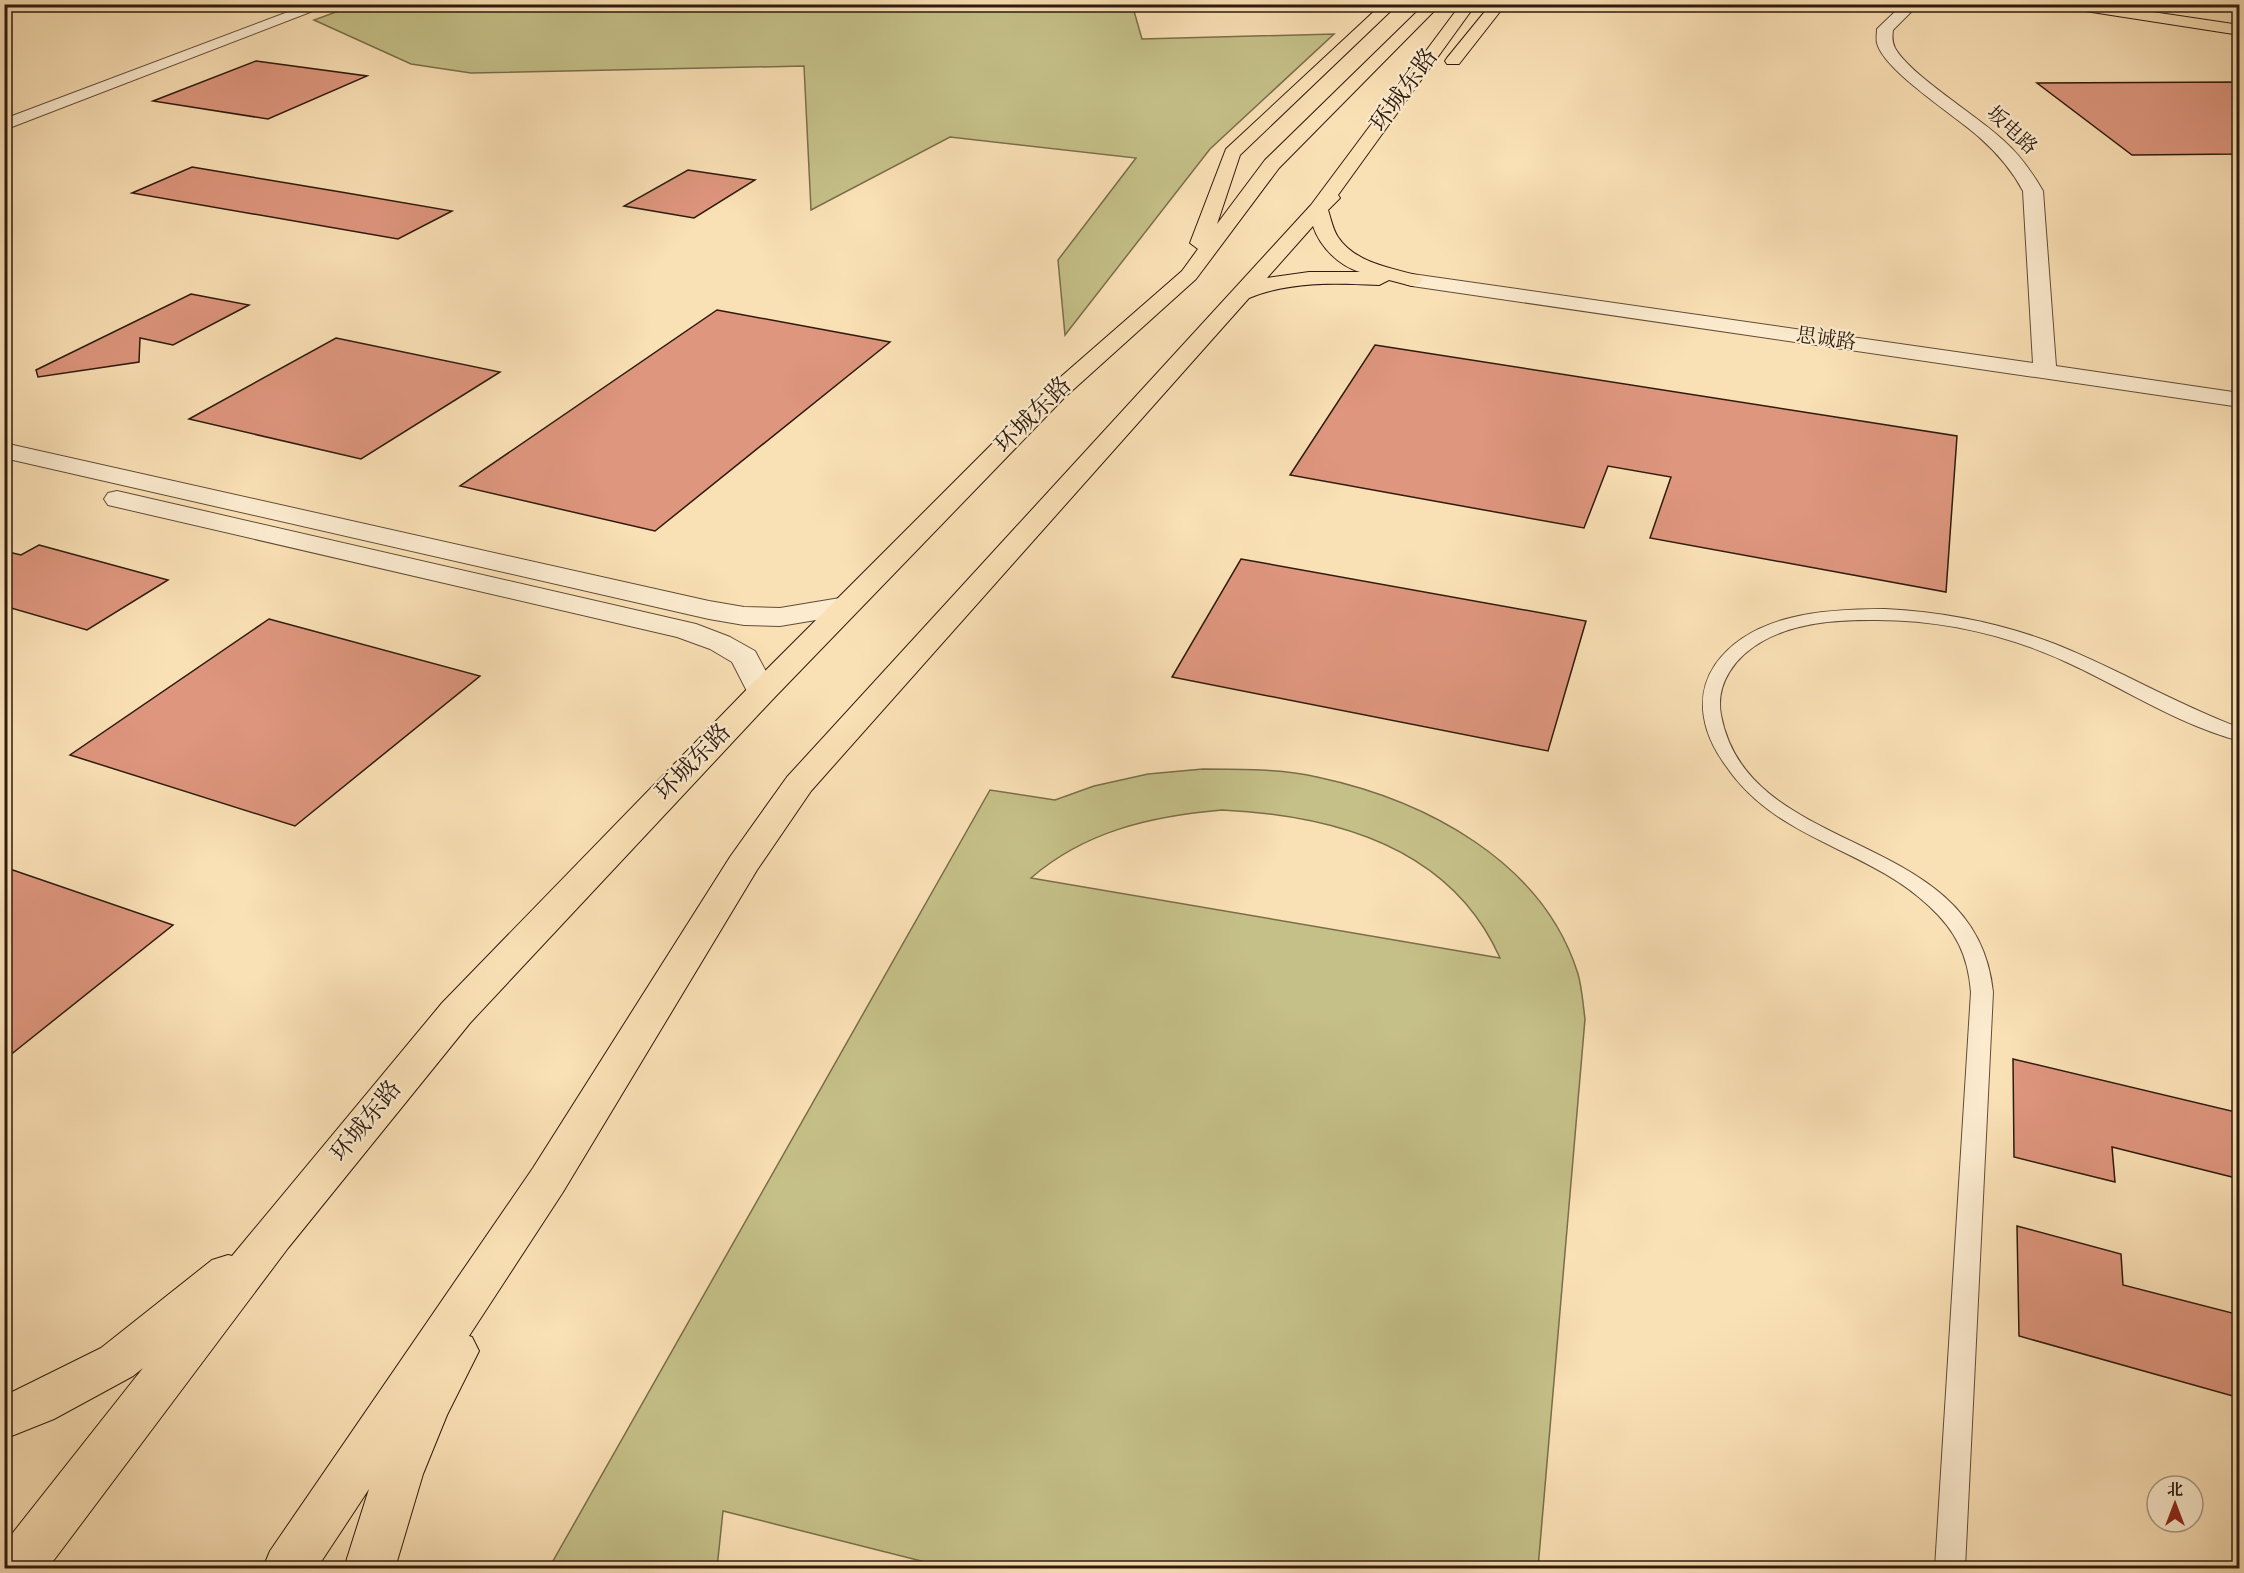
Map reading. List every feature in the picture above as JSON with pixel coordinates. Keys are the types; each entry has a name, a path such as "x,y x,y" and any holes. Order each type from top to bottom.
{"main road":[{"path":"1189,275 1232,153 1391,4"},
{"path":"1439,78 1499,4"},
{"path":"2066,4 2240,30"},
{"path":"2111,4 2240,23"},
{"name":"环城东路","path":"17,1569 64,1511 273,1236 456,1013 762,692 1056,393 1189,275 1272,164 1448,9"},
{"name":"环城东路","path":"288,1569 548,1180 741,865 799,784 1317,209 1448,9"},
{"path":"1412,280 1363,266 1340,252 1327,238 1317,209 1354,177 1423,96"},
{"path":"1240,295 1266,285 1299,279 1412,280"},
{"path":"370,1569 398,1474 426,1408 548,1180"},
{"path":"4,1418 37,1404 117,1362 176,1317 273,1236"}],"street":[{"path":"4,114 300,4"},
{"path":"4,125 324,4"},
{"name":"坂电路","path":"1912,4 1885,29 1885,42 1894,57 1913,76 2009,156 2028,179 2033,191 2045,371"},
{"name":"思诚路","path":"1412,280 2240,400"},
{"path":"4,450 709,610 744,616 780,617 846,606"},
{"path":"4,473 686,630 720,643 744,657 762,692"}],"lane":[{"path":"1950,1569 1982,992 1977,955 1954,919 1919,886 1874,860 1822,836 1773,804 1736,770 1716,735 1710,701 1718,672 1740,648 1774,630 1816,618 1856,614 1920,616 1977,626 2032,642 2086,664 2170,707 2240,735"}],"shaded area":[{"path":"1132,4 1142,39 1334,34 1210,149 1065,335 1058,260 1136,158 950,137 811,210 804,66 471,73 411,64 314,20 355,5"},
{"path":"1203,769 1289,772 1358,787 1398,802 1438,820 1475,842 1509,868 1538,899 1561,934 1578,974 1585,1019 1538,1568 949,1568 723,1511 717,1568 549,1568 990,790 1055,800 1094,786 1148,774","holes":["1222,810 1264,813 1346,830 1385,844 1420,864 1452,889 1479,920 1500,958 1031,878 1074,848 1097,837 1145,822"]}],"building":[{"path":"256,61 367,76 268,119 153,101"},
{"path":"2240,82 2240,154 2132,155 2037,83"},
{"path":"192,167 452,211 398,239 132,193"},
{"path":"688,170 755,180 694,218 624,206"},
{"path":"191,294 249,305 173,345 140,338 139,362 38,377 36,370"},
{"path":"717,310 890,342 655,531 460,486"},
{"path":"336,338 500,372 361,459 189,419"},
{"path":"1375,345 1957,436 1946,592 1650,538 1671,477 1608,466 1584,528 1290,475"},
{"path":"39,545 168,580 87,630 4,606 4,551 21,555"},
{"path":"1241,559 1586,621 1548,751 1172,677"},
{"path":"269,619 480,676 295,826 70,755"},
{"path":"4,867 173,925 4,1060"},
{"path":"2013,1059 2240,1113 2240,1179 2112,1147 2115,1182 2014,1157"},
{"path":"2017,1226 2121,1254 2123,1285 2240,1315 2240,1398 2019,1336"}]}
